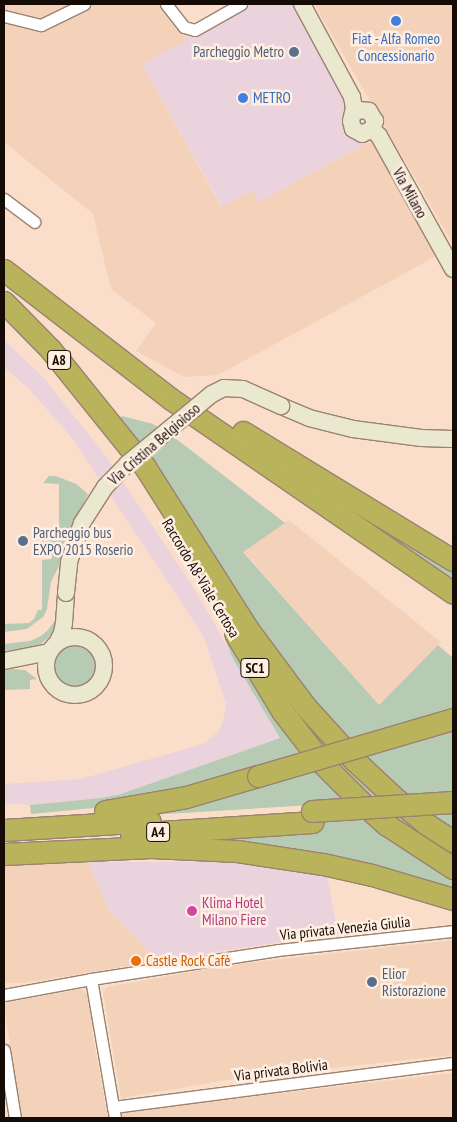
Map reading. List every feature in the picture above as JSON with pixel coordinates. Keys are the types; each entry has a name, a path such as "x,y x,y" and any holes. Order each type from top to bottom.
{"highway":[{"path":"4,270 171,399 453,593"},
{"name":"A8","path":"4,302 51,350 109,422"},
{"path":"66,318 119,349 223,420 453,560"},
{"path":"109,422 145,467 247,628 289,686 327,732 374,779 425,822 453,840"},
{"name":"Raccordo A8-Viale Certosa","path":"109,422 136,472 208,586 271,694 311,750 360,802 388,825 453,868"},
{"path":"4,820 96,812 152,804 258,776 453,719"},
{"name":"A4","path":"4,842 313,817 453,802"},
{"name":"A4","path":"4,830 313,817 453,814"},
{"path":"4,854 150,847 237,851 323,864 453,899"}],"street":[{"path":"4,16 41,25 84,4"},
{"path":"166,4 184,27 195,30 241,4"},
{"path":"302,4 360,112"},
{"path":"311,4 365,101 360,112"},
{"name":"Via Milano","path":"360,112 350,121 356,132 365,133 372,129 379,136 450,263"},
{"path":"4,199 34,222"},
{"name":"Via Cristina Belgioioso","path":"53,647 62,633 69,562 82,523 106,487 127,464 212,394 224,388 243,389 309,418 353,429 404,436 453,439"},
{"name":"Via Cristina Belgioioso","path":"281,406 310,414 412,428 453,429"},
{"name":"Via Cristina Belgioioso","path":"66,593 78,636"},
{"path":"6,661 53,647 67,637 78,636 92,642 102,654 104,669 96,686 84,694 67,694 55,687 47,674 46,663 53,647"},
{"path":"6,661 47,674"},
{"name":"Via privata Venezia Giulia","path":"4,995 91,979 278,950 453,931"},
{"path":"91,979 114,1113"},
{"path":"4,1050 15,1118"},
{"name":"Via privata Bolivia","path":"114,1113 453,1063"}],"shaded area":[{"path":"4,4 169,4 185,26 187,40 142,64 221,207 252,191 259,202 375,139 442,253 218,375 184,377 136,351 156,323 111,289 93,214 4,142"},
{"path":"243,4 299,4 352,107 375,139 259,202 252,191 222,207 142,64 186,40 186,30"},
{"path":"314,4 453,4 453,244"},
{"path":"4,340 43,377 106,456 193,587 280,738 121,794 101,798 30,805 4,803 4,784 81,779 203,744 219,731 224,718 226,704 205,640 199,629 72,438 30,390 4,367"},
{"path":"289,520 441,642 379,705 243,551"},
{"path":"88,862 235,862 327,876 338,933 159,961 109,911"},
{"path":"88,862 109,911 159,961 24,983 4,983 4,866"},
{"path":"453,940 453,1055 239,1078 121,1098 103,993 107,987 230,965"},
{"path":"81,989 89,995 94,1021 92,1032 108,1118 22,1118 4,1008 7,1002"},
{"path":"453,1073 453,1118 122,1118 121,1112"}],"green space":[{"path":"122,416 153,424 179,441 285,523 243,552 379,705 438,645 453,658 453,833 432,821 306,699 119,418"},
{"path":"267,452 453,565 453,584"},
{"path":"49,476 56,476 76,484 88,494 64,543 60,564 51,582 47,609 43,617 27,629 4,632 4,624 29,623 34,619 38,610 42,610 42,560 52,559 51,549 42,549 42,532 59,532 59,484 43,483"},
{"path":"58,616 52,634 42,643 32,648 4,651 4,644 30,641 41,636"},
{"path":"227,638 252,680 453,878 453,895 165,842 313,829 312,805 102,818 114,806 31,814 30,805 101,798 121,794 280,738 233,659 225,639"},
{"path":"71,643 79,643 91,649 97,665 91,681 79,687 71,687 59,681 53,669 53,661 59,649"},
{"path":"4,670 25,670 37,679 30,680 30,689 4,690"},
{"path":"269,672 453,850 453,862 409,833 318,748"}],"place":[{"name":"Fiat - Alfa Romeo Concessionario","path":"396,21"},
{"name":"Parcheggio Metro","path":"294,52"},
{"name":"METRO","path":"243,98"},
{"name":"Parcheggio bus EXPO 2015 Roserio","path":"23,541"},
{"name":"Klima Hotel Milano Fiere","path":"192,911"},
{"name":"Castle Rock Cafè","path":"136,961"},
{"name":"Elior Ristorazione","path":"372,982"}]}
